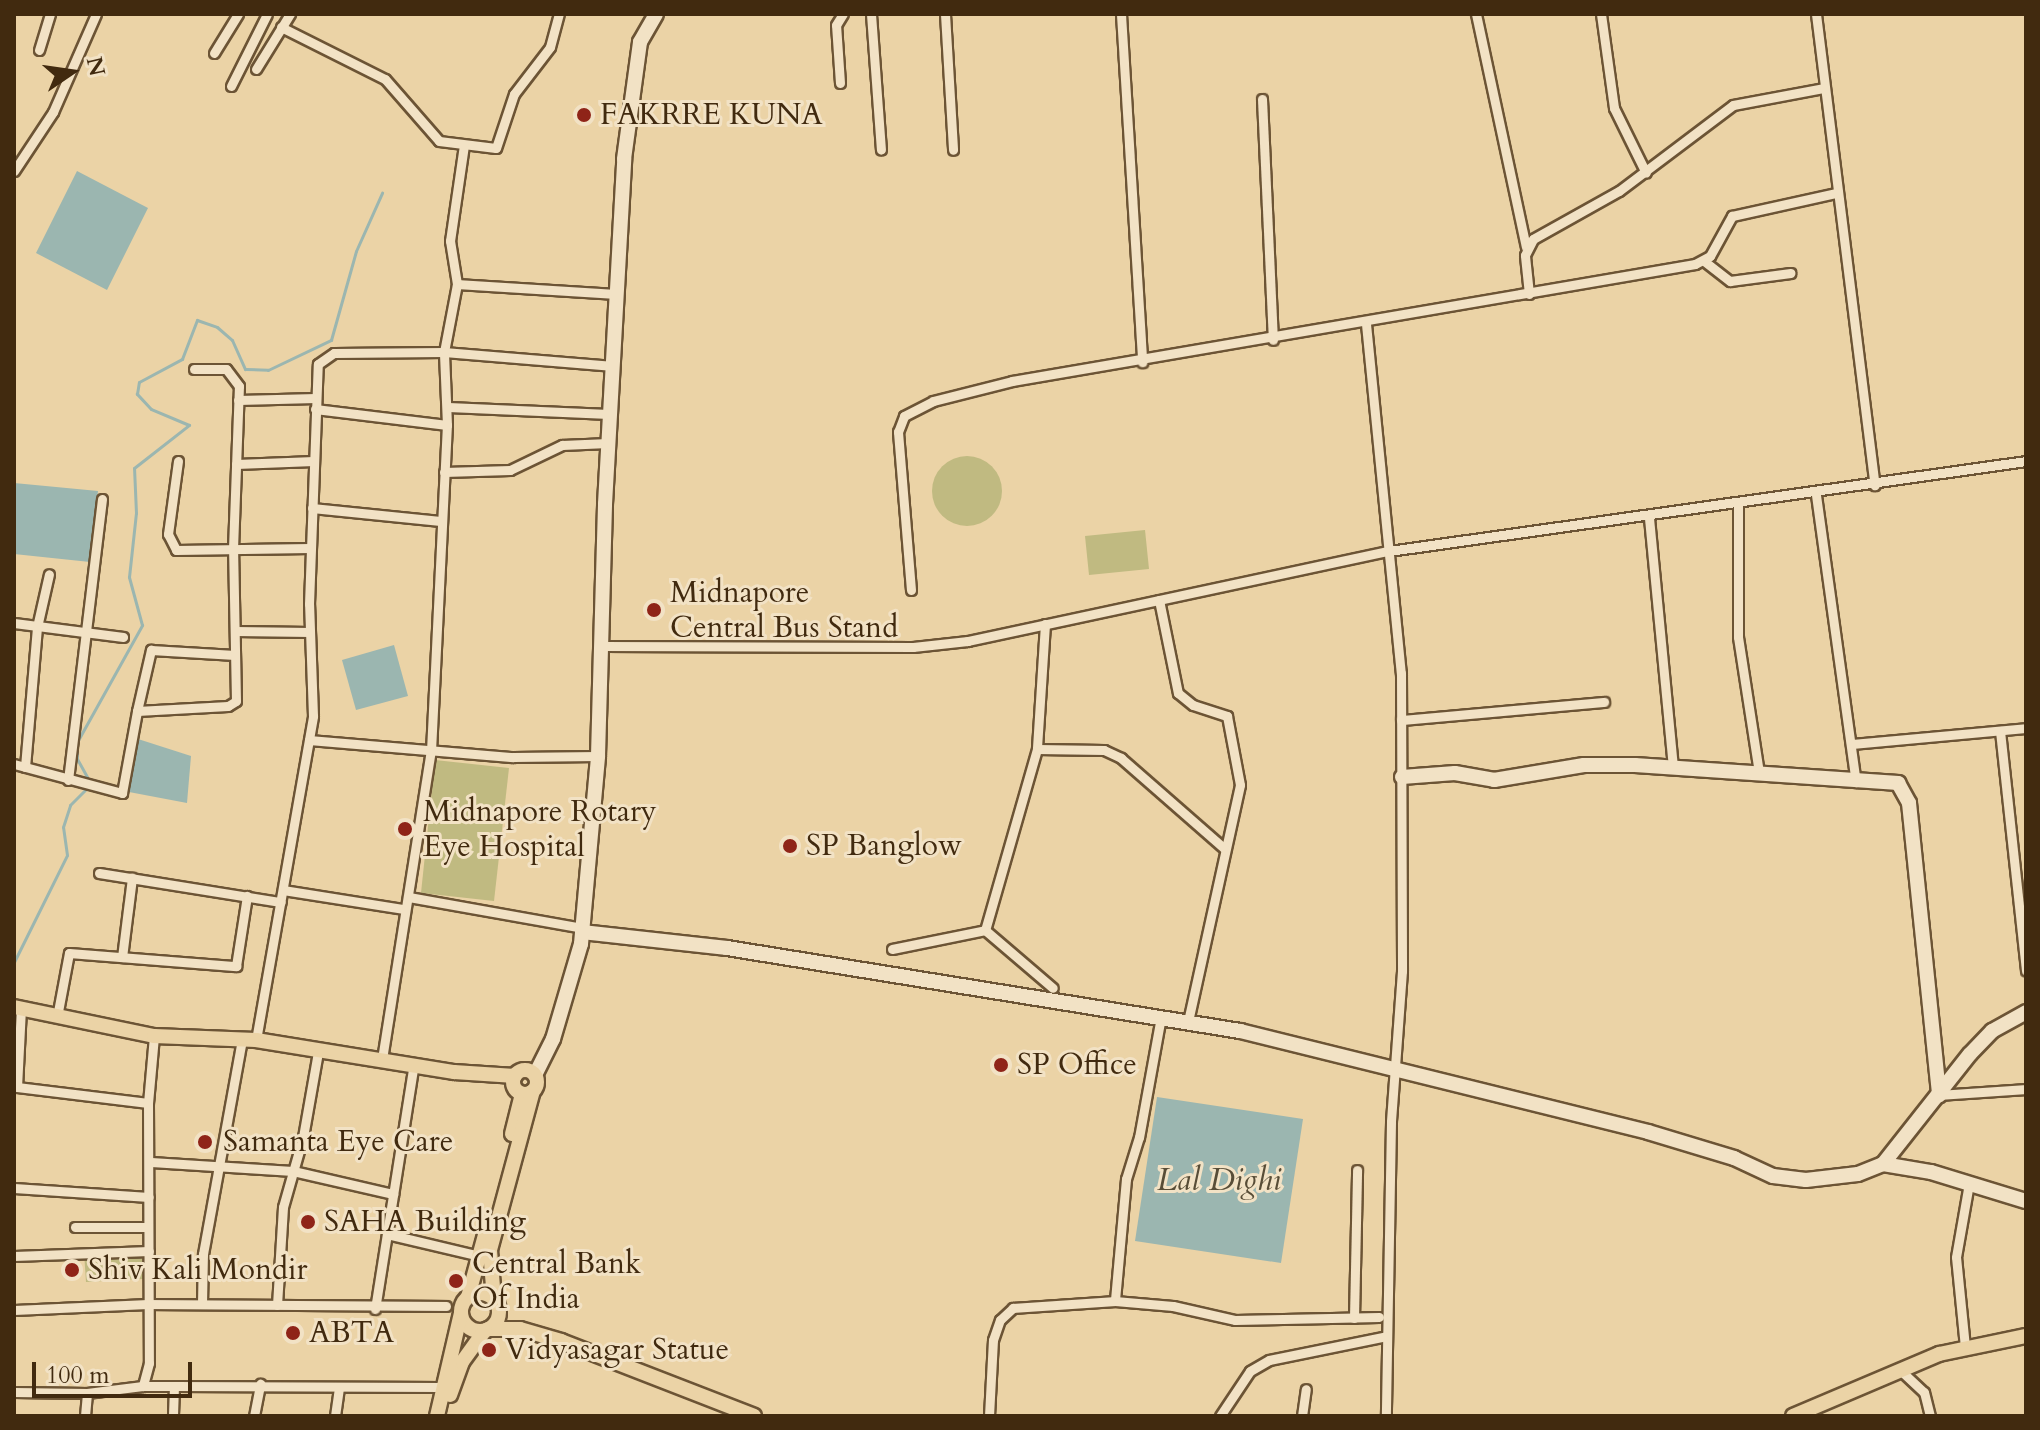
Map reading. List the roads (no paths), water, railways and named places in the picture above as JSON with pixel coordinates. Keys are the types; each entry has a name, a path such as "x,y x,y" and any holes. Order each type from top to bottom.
{"main road":[{"path":"17,1008 154,1036 249,1040 414,1064 475,1074 522,1088"},
{"path":"437,1416 461,1313 480,1256 522,1088 535,1075"},
{"path":"446,1416 454,1379 499,1316 490,1250 522,1088"},
{"path":"468,1297 482,1292 497,1303 520,1329"},
{"path":"461,1313 470,1328 520,1329 754,1416"},
{"path":"1793,1416 1899,1369 1965,1347 2026,1336"}],"street":[{"path":"39,50 50,14"},
{"path":"14,171 53,112 96,14"},
{"path":"214,53 238,14"},
{"path":"231,86 267,14"},
{"path":"256,69 290,14"},
{"path":"281,27 385,79 433,137 464,145 501,144 514,94 550,47 559,14"},
{"path":"535,1075 571,988 583,930 598,756 609,414 624,159 640,42 656,14"},
{"path":"840,83 836,25 843,14"},
{"path":"871,14 881,150"},
{"path":"945,14 953,150"},
{"path":"1121,14 1142,362"},
{"path":"1476,14 1526,247 1529,294"},
{"path":"1601,14 1614,108 1646,173"},
{"path":"1816,14 1836,193 1875,485"},
{"path":"1526,247 1646,173 1733,105 1824,88"},
{"path":"1262,99 1273,340"},
{"path":"382,1059 403,909 409,897 431,751 448,407 444,352 457,284 450,241 464,145"},
{"path":"911,590 898,473 898,432 904,416 933,401 1012,381 1366,324 1704,261 1732,216 1836,193"},
{"path":"1704,261 1730,281 1790,273"},
{"path":"457,284 616,294"},
{"path":"1366,324 1389,551 1401,720 1402,971 1395,1067 1386,1416"},
{"path":"202,1304 203,1254 281,902 309,740 314,699 310,548 318,364 327,355 444,352 613,366"},
{"path":"137,711 233,705 233,549 238,400 232,372 194,369"},
{"path":"238,400 316,404 447,425"},
{"path":"448,407 609,414"},
{"path":"444,472 510,470 562,445 608,443"},
{"path":"178,461 170,545 176,550 310,548"},
{"path":"236,464 314,461"},
{"path":"603,646 913,647 1045,624 1389,551 1816,495 2026,461"},
{"path":"1816,495 1856,782"},
{"path":"68,780 84,633 95,584 102,499"},
{"path":"1738,505 1738,637 1759,772"},
{"path":"312,508 440,521"},
{"path":"1649,518 1673,766"},
{"path":"25,767 37,627 49,574"},
{"path":"1159,600 1178,693 1193,705 1227,716 1234,735 1240,785 1188,1022"},
{"path":"14,623 123,637"},
{"path":"985,930 1037,749 1045,624"},
{"path":"235,631 310,632"},
{"path":"14,764 117,794 125,789 145,658 151,650 235,655"},
{"path":"1401,720 1604,702"},
{"path":"1851,744 2026,728"},
{"path":"2000,731 2026,971"},
{"path":"309,740 431,751 598,756"},
{"path":"1037,749 1104,750 1121,758 1225,849"},
{"path":"1402,777 1455,773 1494,780 1584,765 1673,766 1898,783 1907,795 1939,1095"},
{"path":"99,873 281,902"},
{"path":"122,957 132,878"},
{"path":"283,890 403,909"},
{"path":"57,1017 69,953 236,966 247,896"},
{"path":"409,897 583,930 727,948 906,981 1128,1011 1160,1022 1188,1022 1395,1067 1648,1132 1734,1158 1773,1176 1806,1180 1858,1174 1883,1164 1992,1031 2026,1012"},
{"path":"892,949 985,930"},
{"path":"985,930 1053,988"},
{"path":"17,1008 14,1061 17,1087 148,1103"},
{"path":"1115,1301 1126,1179 1160,1022"},
{"path":"143,1386 149,1363 151,1162 148,1103 154,1036"},
{"path":"277,1305 278,1247 318,1052"},
{"path":"375,1309 414,1064"},
{"path":"1939,1095 2026,1089"},
{"path":"151,1162 293,1171 393,1194"},
{"path":"1883,1164 1969,1183 2026,1201"},
{"path":"1354,1318 1357,1170"},
{"path":"1965,1347 1956,1257 1969,1183"},
{"path":"14,1188 149,1197"},
{"path":"75,1227 148,1227"},
{"path":"387,1234 480,1256"},
{"path":"14,1256 149,1251"},
{"path":"989,1416 993,1340 1000,1320 1013,1308 1026,1303 1100,1305 1115,1301 1173,1306 1235,1320 1379,1317"},
{"path":"14,1310 148,1304 375,1309 446,1306"},
{"path":"1220,1416 1250,1371 1269,1360 1387,1336"},
{"path":"1899,1369 1924,1392 1930,1416"},
{"path":"14,1392 87,1393 143,1386 260,1384 442,1387"},
{"path":"254,1416 260,1384"},
{"path":"173,1416 174,1386"},
{"path":"335,1416 339,1387"},
{"path":"1302,1416 1306,1389"},
{"path":"85,1416 87,1393"}],"water":[{"path":"77,171 148,208 107,290 36,253"},
{"path":"14,483 98,491 90,562 14,554"},
{"path":"394,645 408,696 356,710 342,660"},
{"path":"138,739 191,756 187,803 129,792"},
{"name":"Lal Dighi","path":"1157,1097 1303,1119 1281,1263 1135,1241"}],"waterway":[{"path":"14,962 67,855 63,827 70,805 91,784 77,759 77,742 142,625 129,577 136,513 134,468 189,425 151,409 137,394 139,382 182,359 197,320 217,327 232,340 245,369 268,370 331,340 356,251 382,193"}],"place":[{"name":"FAKRRE KUNA","path":"584,115"},
{"name":"Midnapore Central Bus Stand","path":"654,610"},
{"name":"Midnapore Rotary Eye Hospital","path":"405,829"},
{"name":"SP Banglow","path":"790,846"},
{"name":"SP Office","path":"1001,1065"},
{"name":"Samanta Eye Care","path":"205,1142"},
{"name":"SAHA Building","path":"308,1222"},
{"name":"Shiv Kali Mondir","path":"72,1270"},
{"name":"Central Bank Of India","path":"456,1281"},
{"name":"ABTA","path":"293,1333"},
{"name":"Vidyasagar Statue","path":"489,1350"}]}
